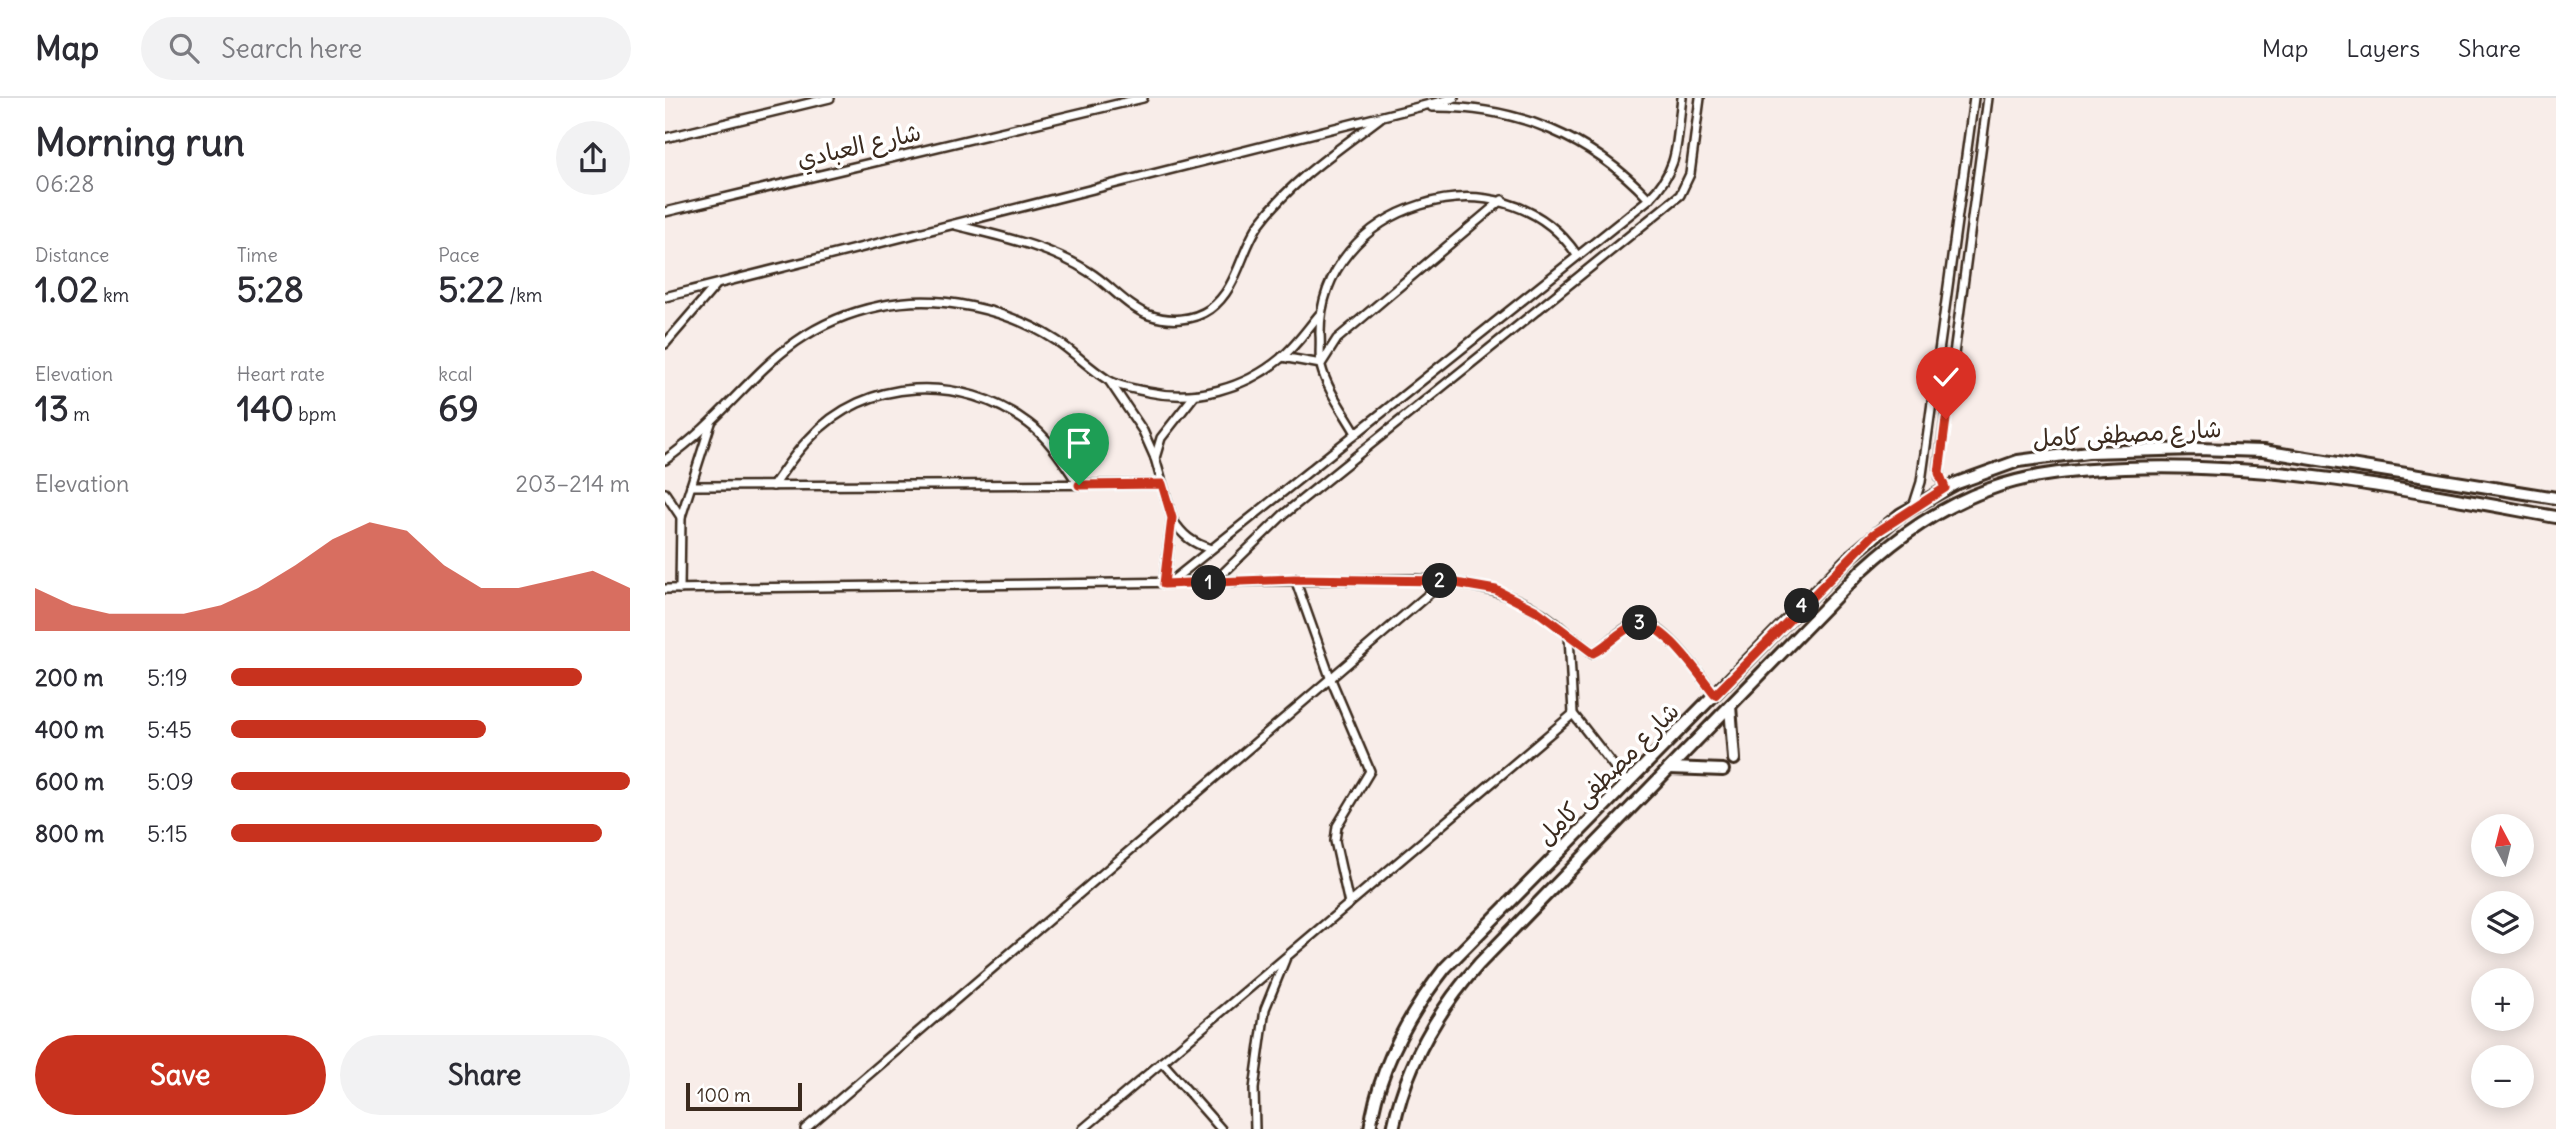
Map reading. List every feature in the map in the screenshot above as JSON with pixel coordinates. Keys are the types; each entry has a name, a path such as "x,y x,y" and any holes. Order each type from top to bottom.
{"street":[{"path":"665,138 830,98"},
{"name":"شارع العبادي","path":"665,212 1143,98"},
{"path":"665,296 1454,98"},
{"path":"1166,584 1649,199 1664,184 1673,168 1682,98"},
{"path":"1213,583 1283,515 1680,195 1690,174 1700,98"},
{"path":"1913,506 1921,481 1974,98"},
{"path":"1945,488 1939,467 1988,98"},
{"path":"1417,107 1462,107 1507,113 1550,127 1590,148 1626,174 1649,199"},
{"path":"951,224 1021,242 1088,271 1147,314 1168,320 1190,318 1210,309 1225,294 1259,224 1296,182 1383,116"},
{"path":"1109,382 1160,395 1194,396 1211,394 1248,379 1282,358 1320,314 1338,269 1354,247 1395,214 1446,198 1502,200 1547,221 1564,236 1577,255"},
{"path":"1321,364 1337,339 1502,200"},
{"path":"665,344 716,284"},
{"path":"665,460 711,423 784,348 809,331 882,305 952,304 1020,320 1058,341 1109,382 1133,414 1155,458 1172,518 1181,533 1195,544 1211,549"},
{"path":"1320,314 1321,364 1356,433"},
{"path":"1282,358 1321,364"},
{"path":"773,486 809,438 832,418 858,403 887,392 917,388 958,391 1005,408 1031,425 1052,446 1079,485"},
{"path":"1155,458 1161,438 1194,396"},
{"path":"680,589 681,517 711,423"},
{"path":"2136,450 2136,467"},
{"name":"شارع مصطفى كامل","path":"1370,1129 1401,1036 1428,989 1463,949 1874,534 1913,506 1945,488 2018,461 2088,452 2230,450 2296,455 2554,498"},
{"name":"شارع مصطفى كامل","path":"1393,1129 1412,1066 1448,1001 1479,964 1861,571 1921,522 1955,503 2018,481 2073,471 2136,467 2276,471 2552,516"},
{"path":"691,486 1162,484"},
{"path":"665,493 681,517"},
{"path":"2552,516 2556,508 2554,498"},
{"path":"1166,584 1172,518"},
{"path":"1295,579 1330,677 1370,771 1337,826 1335,841 1349,904"},
{"path":"665,589 1166,584 1295,579 1444,581 1496,590 1537,611 1593,653 1619,633 1638,623 1645,623 1676,646 1715,695"},
{"path":"805,1129 1444,581"},
{"path":"1569,635 1573,714 1628,784"},
{"path":"1730,706 1734,759"},
{"path":"1083,1129 1573,714"},
{"path":"1692,719 1706,731"},
{"path":"1682,729 1695,742"},
{"path":"1669,768 1723,770"},
{"path":"1255,1129 1254,1089 1265,1009 1287,956"},
{"path":"1162,1062 1221,1129"}],"route":[{"path":"1079,485 1162,484 1172,518 1164,584 1295,579 1415,579 1496,590 1559,625 1576,642 1593,653 1619,633 1638,623 1645,623 1676,646 1715,695 1874,534 1901,514 1945,488 1939,473 1946,419"}]}
